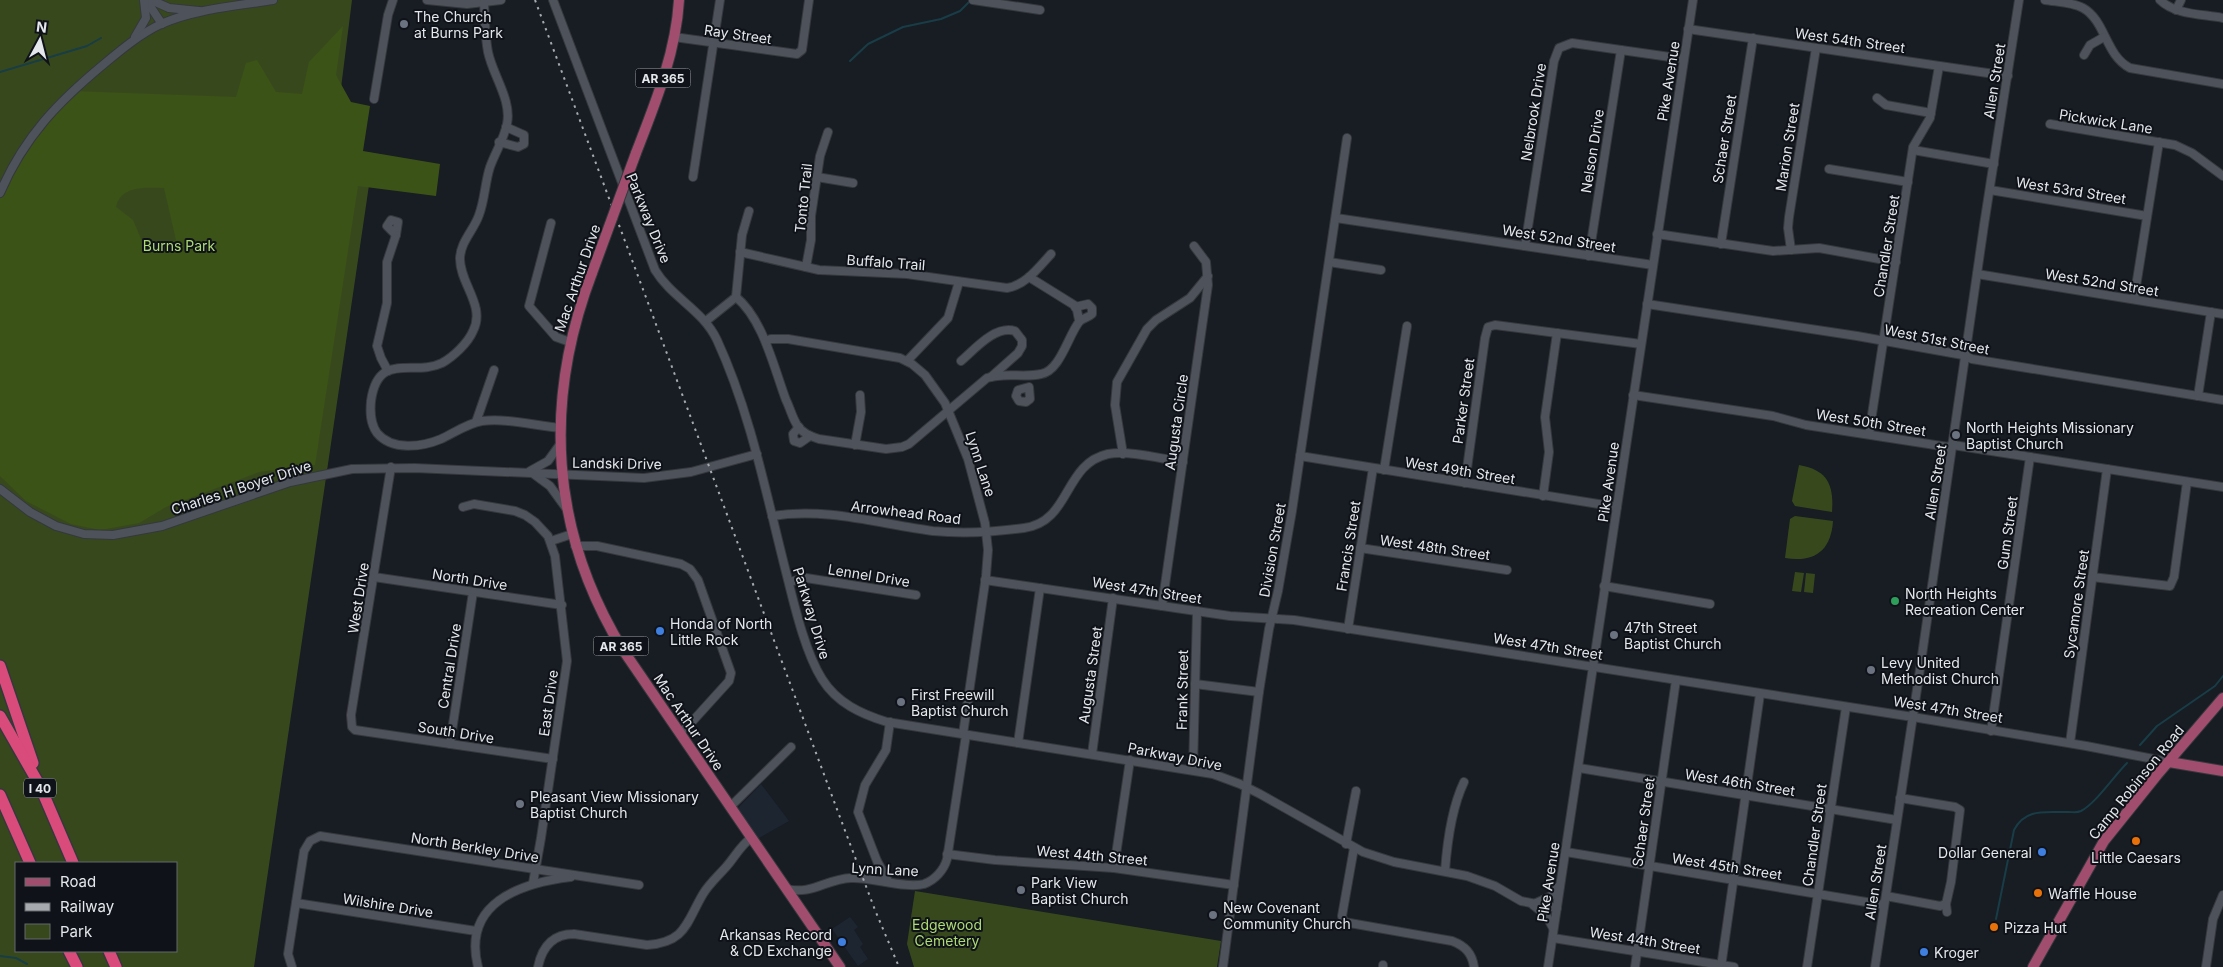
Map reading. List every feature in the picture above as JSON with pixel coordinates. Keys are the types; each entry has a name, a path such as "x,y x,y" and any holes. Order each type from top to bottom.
{"highway":[{"path":"0,666 21,724 40,786"},
{"name":"I 40","path":"0,716 40,786 74,862"},
{"path":"0,795 30,862"},
{"path":"70,952 77,967"},
{"path":"109,952 116,967"}],"main road":[{"name":"AR 365","path":"674,37 679,0"},
{"name":"Mac Arthur Drive","path":"674,37 658,95 576,316 570,342 563,388 561,428 566,508 575,546 586,578 603,616 623,650 840,967"},
{"name":"Camp Robinson Road","path":"2032,967 2103,842 2223,698"},
{"name":"West 47th Street","path":"2169,762 2223,772"}],"street":[{"path":"145,0 162,24"},
{"path":"132,41 144,23 146,14 145,0"},
{"path":"151,0 169,8 206,12"},
{"path":"1,188 31,136 51,111 81,83 132,41 162,24 206,12 273,0"},
{"path":"374,99 388,15 393,0"},
{"path":"427,0 457,4 501,0"},
{"name":"Parkway Drive","path":"553,0 653,266 669,288 706,321 717,340 727,364 757,454 788,582 812,656 826,685 835,694 854,709 890,722 1192,770 1226,778 1354,848 1394,862 1445,871 1485,882 1521,901 1557,908"},
{"path":"693,177 720,0"},
{"name":"Ray Street","path":"674,37 799,53 802,50 809,0"},
{"path":"973,0 1040,10"},
{"name":"Pike Avenue","path":"1548,967 1693,0"},
{"name":"Allen Street","path":"1875,967 2019,0"},
{"path":"2045,0 2084,8 2095,20 2116,57 2130,68 2223,84"},
{"path":"2084,8 2087,0"},
{"path":"2160,0 2165,5 2176,10 2223,18"},
{"path":"2176,10 2181,0"},
{"path":"484,3 488,54 508,108 506,127 487,178 479,215 460,252 461,266 477,311 475,329 458,350 442,363 432,366 400,367 388,371 375,385 370,416 374,429 387,441 401,445 432,442 476,422 500,421 561,428"},
{"name":"West 54th Street","path":"1688,29 2008,76"},
{"path":"2084,55 2090,45 2104,37"},
{"name":"Schaer Street","path":"1721,244 1753,38"},
{"name":"Nelbrook Drive","path":"1525,246 1556,52 1562,46 1572,43 1684,59"},
{"name":"Marion Street","path":"1791,250 1788,228 1789,218 1816,48"},
{"name":"Nelson Drive","path":"1589,256 1621,50"},
{"name":"Chandler Street","path":"1869,434 1912,150 1931,113 1939,66"},
{"path":"1877,98 1886,105 1931,113"},
{"name":"Pickwick Lane","path":"2050,124 2181,147 2223,176"},
{"path":"499,142 518,147 524,144 524,135 506,127"},
{"name":"Tonto Trail","path":"806,267 811,240 811,216 817,177 823,146 828,132"},
{"name":"Division Street","path":"1223,967 1259,692 1286,546 1347,138"},
{"path":"2134,299 2159,142"},
{"path":"1912,150 1994,164"},
{"path":"1829,169 1908,182"},
{"path":"0,170 8,173"},
{"path":"817,177 853,183"},
{"name":"West 53rd Street","path":"1990,190 2147,216"},
{"path":"706,321 736,297 742,235 749,211"},
{"name":"West 52nd Street","path":"1336,218 1461,235 1653,265"},
{"path":"551,223 529,306 556,337 570,342"},
{"path":"388,371 381,358 378,346 386,303 387,262 396,234"},
{"path":"1657,234 1773,252 1819,248 1896,262"},
{"name":"Augusta Circle","path":"1162,606 1208,275 1204,257 1194,246"},
{"name":"Buffalo Trail","path":"740,252 829,271 907,274 1007,288 1016,286 1029,277 1051,254"},
{"path":"1329,262 1381,270"},
{"name":"West 52nd Street","path":"1977,274 2223,314"},
{"path":"1123,454 1115,410 1117,382 1138,342 1151,325 1190,298 1208,275"},
{"path":"1029,277 1075,307 1079,320"},
{"path":"907,361 948,318 959,282"},
{"path":"736,297 745,306 766,341 784,394 799,427 810,436 886,449 902,447 982,382 991,377 1022,347 1021,338 1015,331 996,332 961,360"},
{"path":"991,377 1042,374 1053,367 1079,320 1091,316 1092,308 1087,304 1075,307"},
{"name":"West 51st Street","path":"1647,304 1884,340 1972,359 2223,400"},
{"path":"2198,396 2211,312"},
{"name":"Parker Street","path":"1465,483 1485,333 1491,325 1557,333"},
{"path":"1384,470 1407,326"},
{"path":"1543,496 1549,447 1544,425 1557,333 1641,344"},
{"name":"Lynn Lane","path":"766,341 771,339 788,339 884,354 907,361 925,375 948,410 973,474 986,531 988,550 965,735 947,854 943,869 929,882 915,885 857,878 837,879 793,899"},
{"path":"476,422 494,370"},
{"path":"1030,375 1030,387"},
{"path":"855,445 861,412 860,395"},
{"name":"West 50th Street","path":"1633,395 1773,416 1806,425 1948,448 1953,445 2223,487"},
{"path":"799,427 793,434 794,441 800,443 810,436"},
{"name":"Landski Drive","path":"529,471 548,462 561,443"},
{"name":"Landski Drive","path":"563,474 625,478 661,476 692,472 757,454"},
{"name":"Arrowhead Road","path":"772,516 811,512 934,531 986,531 1024,528 1039,524 1051,516 1059,507 1075,477 1086,464 1103,456 1123,454 1183,462"},
{"name":"West 49th Street","path":"1300,456 1617,507"},
{"name":"Gum Street","path":"1991,731 2030,457"},
{"name":"West Drive","path":"356,730 352,727 351,715 391,468"},
{"name":"Francis Street","path":"1348,629 1373,468"},
{"name":"Charles H Boyer Drive","path":"0,489 30,512 56,526 84,534 113,536 162,526 309,476 352,469 529,471 563,474"},
{"name":"Sycamore Street","path":"2070,743 2107,469"},
{"path":"529,471 550,486 566,508"},
{"path":"2092,577 2170,586 2174,578 2187,482"},
{"path":"463,507 474,504 520,512 535,522 551,541 572,534"},
{"name":"East Drive","path":"533,883 567,661 562,605 551,541"},
{"path":"575,546 596,546 676,563 690,569 698,580 731,673 729,681 690,724 680,732"},
{"name":"West 48th Street","path":"1360,548 1507,570"},
{"name":"North Drive","path":"374,577 562,605"},
{"name":"Lennel Drive","path":"788,582 806,578 916,595"},
{"name":"West 47th Street","path":"985,580 1197,611 1272,618 1593,666 2070,743 2169,762"},
{"path":"1604,586 1710,604"},
{"path":"1018,743 1040,588"},
{"name":"Central Drive","path":"450,744 473,592"},
{"name":"Augusta Street","path":"1092,754 1113,598"},
{"name":"Frank Street","path":"1192,770 1197,611"},
{"name":"Schaer Street","path":"1635,967 1676,680"},
{"path":"1194,684 1259,692"},
{"path":"1721,966 1760,694"},
{"name":"Chandler Street","path":"1807,967 1846,707"},
{"path":"888,881 877,861 858,812 865,785 886,750 890,722"},
{"name":"South Drive","path":"356,730 553,759"},
{"path":"730,807 791,747"},
{"path":"1114,868 1130,760"},
{"name":"West 46th Street","path":"1579,768 1897,820"},
{"path":"1445,871 1459,792 1464,782"},
{"path":"1346,844 1356,791"},
{"path":"1886,896 1947,908 1960,810 1955,807 1900,798"},
{"name":"North Berkley Drive","path":"296,903 304,850 309,842 315,838 326,836 639,885"},
{"path":"538,967 540,956 547,945 563,935 574,934 647,945 672,940 687,926 706,889 741,846 751,838"},
{"path":"1354,848 1348,875 1343,921 1347,924 1444,938 1460,944 1468,950 1474,967"},
{"name":"West 45th Street","path":"1566,852 1884,905"},
{"name":"West 44th Street","path":"947,854 994,860 1114,868 1234,885"},
{"path":"478,967 475,952 476,931 483,915 495,902 533,883 539,884 582,876"},
{"path":"1532,904 1551,896 1557,890 1561,881"},
{"name":"Lynn Lane","path":"787,889 807,891"},
{"path":"2206,967 2213,918 2223,895"},
{"path":"291,965 288,954 296,903"},
{"name":"Wilshire Drive","path":"296,903 476,931"},
{"name":"Parkway Drive","path":"1532,904 1546,915 1553,934"},
{"name":"West 44th Street","path":"1553,934 1637,952 1734,967"}],"shaded area":[{"path":"761,784 789,821 759,838 738,808"},
{"path":"850,917 858,927 854,930 863,944 860,947 868,959 858,966 832,929"}],"green space":[{"name":"Burns Park","path":"0,0 352,0 333,152 373,158 254,967 0,967"},
{"path":"343,26 336,75 351,102 370,106 363,151 440,164 436,196 358,186 315,465 259,472 166,507 139,523 100,530 71,524 26,501 0,476 0,198 18,157 71,91 236,97 246,63 257,60 276,92 302,94 309,62","holes":["164,188 176,240 147,253 133,220 116,207 119,200 123,195 135,189"]},
{"path":"1799,465 1809,467 1827,480 1832,494 1832,512 1795,506 1792,501"},
{"path":"1795,516 1833,521 1829,540 1819,553 1804,559 1785,558 1790,519"},
{"path":"1795,572 1804,573 1801,592 1792,591"},
{"path":"1806,573 1815,574 1813,593 1804,592"},
{"name":"Edgewood Cemetery","path":"915,891 1221,941 1217,967 914,967 907,944"}],"waterway":[{"path":"850,61 868,44 903,27 941,19 960,11 971,0"},
{"path":"0,72 87,46 101,38"},
{"path":"2140,745 2157,726 2215,686 2223,676"},
{"path":"1996,919 2014,830 2019,823 2031,814 2081,811 2099,796 2127,763"},
{"path":"0,956 16,958 27,964"}],"railway":[{"path":"535,0 844,828 899,967"}],"place":[{"name":"The Church at Burns Park","path":"404,24"},
{"name":"North Heights Missionary Baptist Church","path":"1956,435"},
{"name":"North Heights Recreation Center","path":"1895,601"},
{"name":"Honda of North Little Rock","path":"660,631"},
{"name":"47th Street Baptist Church","path":"1614,635"},
{"name":"Levy United Methodist Church","path":"1871,670"},
{"name":"First Freewill Baptist Church","path":"901,702"},
{"name":"Pleasant View Missionary Baptist Church","path":"520,804"},
{"name":"Little Caesars","path":"2136,841"},
{"name":"Dollar General","path":"2042,852"},
{"name":"Park View Baptist Church","path":"1021,890"},
{"name":"Waffle House","path":"2038,893"},
{"name":"New Covenant Community Church","path":"1213,915"},
{"name":"Pizza Hut","path":"1994,927"},
{"name":"Arkansas Record & CD Exchange","path":"842,942"},
{"name":"Kroger","path":"1924,952"}]}
